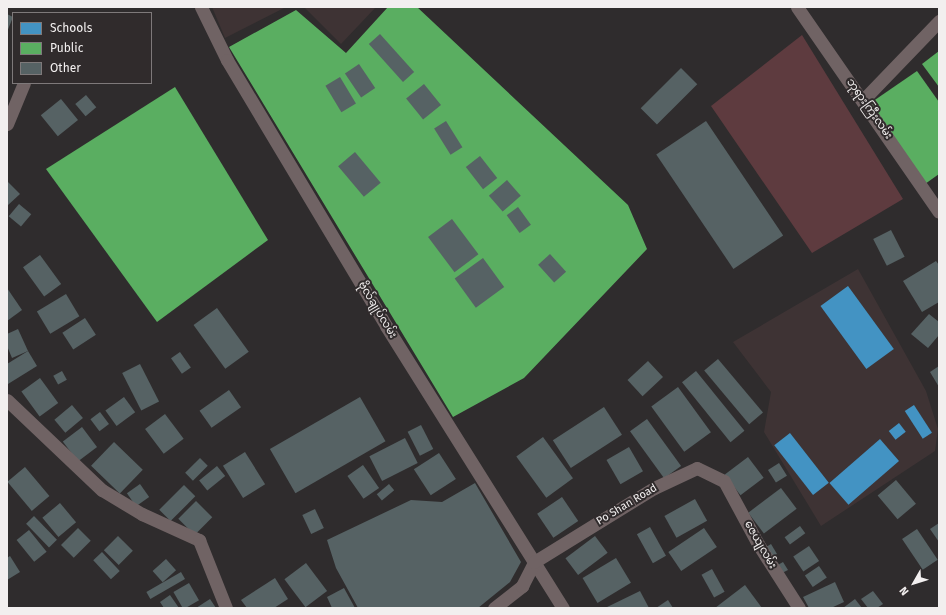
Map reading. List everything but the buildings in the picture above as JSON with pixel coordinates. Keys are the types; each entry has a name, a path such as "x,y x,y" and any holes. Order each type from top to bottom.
{"street":[{"name":"ဗိုလ်ချုပ်လမ်း","path":"201,7 227,60 386,326 563,608"},
{"name":"ဘုရားကြီးလမ်း","path":"797,7 863,100 939,212"},
{"path":"863,100 939,21"},
{"path":"7,124 24,84"},
{"path":"7,400 102,490 142,514 199,540 226,608"},
{"name":"Po Shan Road","path":"534,562 654,488 697,468 724,481"},
{"name":"ဇေယျလမ်း","path":"724,481 758,544 799,608"},
{"path":"494,608 522,586 534,562"}],"shaded area":[{"path":"212,7 286,7 225,38"},
{"path":"304,7 376,7 341,44"},
{"path":"802,35 903,199 812,253 711,106"},
{"path":"858,269 926,391 938,429 935,451 821,526 764,432 771,392 733,342"}]}
